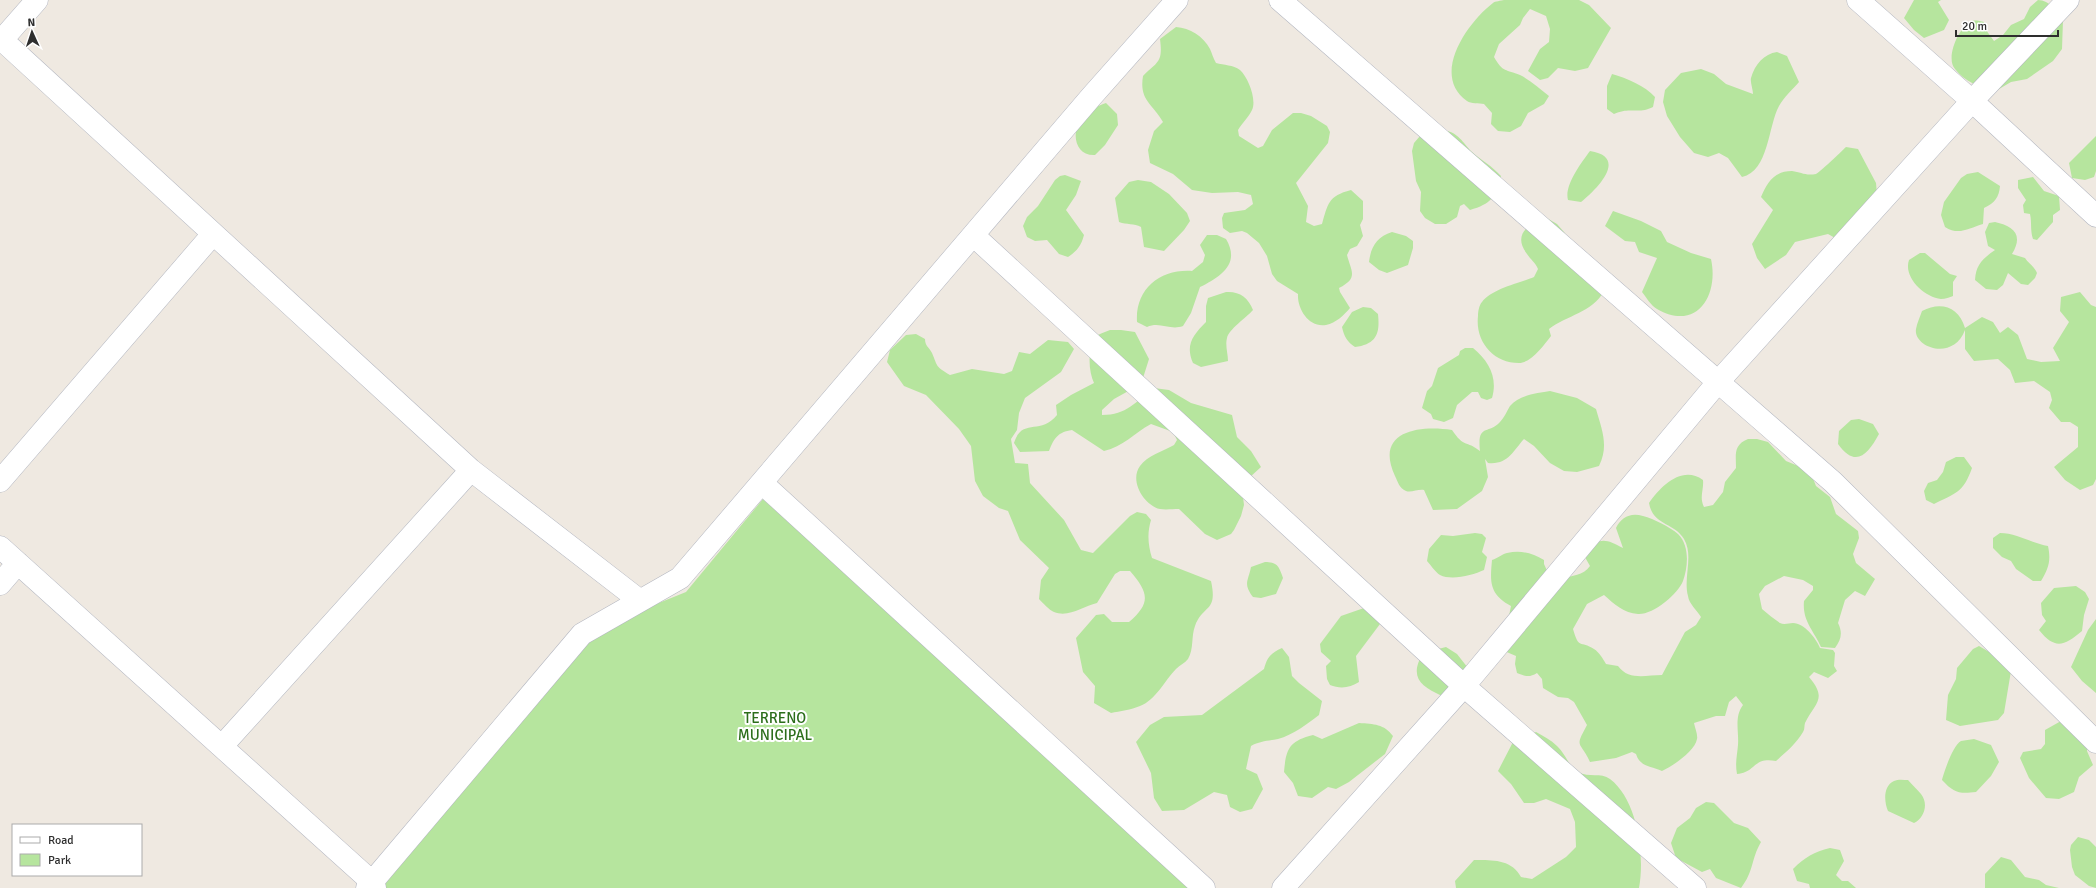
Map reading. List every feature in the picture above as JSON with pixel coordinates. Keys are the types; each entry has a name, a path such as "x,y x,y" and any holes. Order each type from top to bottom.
{"street":[{"path":"37,0 1,39 471,470 639,600"},
{"path":"0,547 222,746 371,886 582,634 639,600 680,578 973,234 1177,0"},
{"path":"1280,0 1832,482 2096,742"},
{"path":"1858,0 1972,101 2096,216"},
{"path":"1283,888 1464,686 1718,382 1972,101 2068,0"},
{"path":"0,482 213,234"},
{"path":"973,234 1464,686 1695,888"},
{"path":"222,746 471,470"},
{"path":"762,483 1204,888"},
{"path":"0,584 18,563"}],"green space":[{"path":"1504,0 1579,0 1589,5 1611,28 1588,68 1575,71 1558,68 1548,78 1540,80 1528,71 1540,49 1549,42 1550,29 1546,16 1530,9 1520,25 1499,44 1494,57 1502,68 1524,77 1549,96 1544,104 1528,113 1521,126 1510,132 1498,131 1491,124 1492,113 1484,104 1467,101 1456,90 1452,77 1452,64 1457,49 1464,36 1473,23 1494,2"},
{"path":"1914,0 1941,0 1938,2 1949,20 1944,30 1924,38 1914,30 1904,18"},
{"path":"2038,0 2049,4 2063,20 2062,49 2053,61 2027,79 2011,82 1994,92 1973,83 1963,77 1955,69 1952,64 1953,50 1958,35 1967,24 1972,21 1984,22 1986,30 1994,41 2003,35 2011,25 2024,19 2030,7"},
{"path":"1176,27 1186,29 1196,34 1207,44 1216,63 1237,68 1246,78 1253,95 1253,106 1251,113 1238,130 1239,136 1258,148 1263,146 1272,130 1293,113 1301,113 1311,116 1327,126 1330,132 1328,143 1296,183 1308,206 1306,222 1314,226 1322,224 1330,202 1333,198 1343,192 1351,190 1363,201 1363,219 1360,225 1363,236 1357,246 1350,249 1347,255 1352,274 1349,281 1339,288 1350,308 1336,321 1326,325 1320,325 1314,324 1309,320 1302,311 1298,300 1298,294 1277,281 1272,274 1267,256 1259,243 1247,233 1242,231 1230,233 1223,228 1222,218 1224,213 1245,210 1253,204 1251,195 1238,192 1212,193 1192,190 1173,174 1150,163 1148,150 1154,131 1163,122 1147,101 1143,91 1143,76 1156,64 1160,57 1160,39"},
{"path":"1777,52 1787,56 1799,82 1779,106 1763,157 1758,166 1751,173 1742,177 1728,158 1719,153 1708,157 1694,153 1680,137 1667,116 1663,102 1665,90 1681,73 1701,69 1714,74 1726,84 1753,94 1751,80 1755,68 1764,57"},
{"path":"1612,74 1635,83 1651,93 1655,97 1653,107 1614,114 1607,109 1607,86"},
{"path":"1106,103 1117,114 1118,125 1105,145 1095,155 1083,152 1077,144 1077,126 1085,114"},
{"path":"1444,130 1453,133 1460,138 1472,152 1501,176 1495,194 1488,202 1470,210 1464,204 1460,206 1457,217 1446,224 1435,224 1425,218 1420,211 1421,192 1416,181 1412,151 1414,143 1420,136"},
{"path":"2096,136 2096,171 2094,177 2085,180 2072,178 2069,163"},
{"path":"1846,147 1858,149 1876,183 1878,206 1844,243 1828,234 1795,242 1786,255 1765,269 1757,258 1752,244 1773,210 1761,197 1766,187 1772,179 1780,173 1792,171 1809,175 1816,174"},
{"path":"1590,151 1601,154 1607,160 1609,166 1606,174 1595,189 1581,202 1568,200 1568,188 1578,168"},
{"path":"1978,172 2000,186 1999,193 1991,204 1984,208 1983,224 1959,231 1950,230 1945,227 1941,215 1944,202 1961,178 1967,174"},
{"path":"1065,175 1081,181 1076,195 1066,210 1084,235 1078,248 1068,257 1059,254 1047,240 1035,241 1027,237 1023,226 1027,217 1038,206 1055,180 1060,176"},
{"path":"2033,177 2044,191 2059,196 2060,210 2053,215 2053,222 2037,240 2033,239 2030,214 2024,213 2023,205 2026,200 2018,188 2018,180"},
{"path":"1138,180 1151,182 1169,194 1187,213 1190,221 1184,230 1164,251 1144,247 1141,227 1119,222 1115,198 1129,182"},
{"path":"1613,211 1641,221 1661,231 1667,242 1691,253 1711,259 1713,272 1712,285 1708,297 1702,306 1694,313 1683,316 1671,315 1657,309 1649,301 1642,292 1657,258 1639,252 1635,242 1625,241 1605,226"},
{"path":"1545,217 1557,224 1564,232 1604,291 1593,304 1586,309 1549,329 1551,336 1533,357 1524,362 1510,362 1494,355 1483,342 1479,334 1479,309 1486,297 1492,293 1534,277 1538,269 1523,247 1521,241 1522,235 1524,231 1533,223"},
{"path":"1995,222 2007,226 2015,232 2017,241 2012,254 2025,258 2036,271 2037,273 2035,278 2028,285 2021,284 2008,273 2003,285 1997,290 1986,289 1975,280 1980,263 1995,250 1988,246 1985,232 1989,223"},
{"path":"1392,232 1406,236 1413,241 1413,248 1408,265 1387,273 1379,270 1369,262 1371,251 1379,239"},
{"path":"1207,235 1217,235 1226,239 1230,248 1230,263 1215,279 1200,287 1191,313 1183,326 1174,327 1152,325 1147,327 1137,322 1137,310 1140,300 1152,283 1170,273 1192,271 1203,262 1205,255 1200,245"},
{"path":"1920,253 1925,253 1950,274 1957,276 1953,282 1953,296 1943,299 1934,297 1916,285 1909,273 1908,266 1909,260"},
{"path":"1226,292 1239,294 1246,298 1253,310 1234,327 1228,335 1226,344 1228,361 1201,367 1193,363 1190,346 1197,331 1206,322 1206,306 1208,298"},
{"path":"2080,292 2091,305 2096,307 2096,479 2093,485 2080,490 2065,480 2054,467 2078,447 2078,427 2070,422 2061,422 2049,408 2052,400 2050,392 2034,381 2015,383 2010,370 1998,359 1974,361 1965,349 1965,330 1959,340 1952,346 1935,348 1927,346 1921,341 1917,336 1916,329 1922,311 1936,306 1942,306 1954,311 1962,321 1965,328 1982,317 1993,322 2000,333 2008,327 2018,335 2027,359 2041,362 2060,361 2053,348 2069,322 2060,311 2061,297"},
{"path":"1363,307 1371,308 1378,314 1377,332 1376,336 1368,343 1355,347 1346,338 1342,327 1352,312"},
{"path":"1110,330 1135,332 1149,359 1143,378 1132,389 1114,399 1102,410 1102,415 1118,413 1130,407 1154,388 1169,390 1191,403 1232,415 1237,437 1251,451 1261,467 1249,478 1242,489 1244,505 1241,516 1231,534 1217,540 1205,534 1179,509 1160,509 1154,507 1140,492 1136,478 1140,466 1151,457 1174,445 1177,440 1173,432 1151,424 1123,443 1104,451 1072,430 1063,432 1057,436 1049,451 1020,452 1014,443 1017,435 1027,428 1044,425 1051,421 1057,415 1056,405 1094,383 1090,365 1090,352 1094,340 1098,335"},
{"path":"916,334 925,339 926,345 932,353 938,366 950,375 972,369 1004,374 1012,371 1019,352 1030,354 1048,340 1068,342 1074,349 1061,372 1025,398 1019,413 1017,430 1011,439 1015,463 1028,464 1030,483 1064,520 1081,550 1093,553 1130,516 1137,512 1146,514 1151,520 1148,539 1152,558 1211,581 1213,598 1211,604 1198,619 1195,626 1191,651 1188,659 1176,669 1156,695 1146,703 1133,708 1111,713 1094,703 1095,686 1083,672 1076,638 1096,615 1104,614 1112,622 1129,622 1141,609 1144,603 1144,592 1141,586 1130,571 1120,571 1115,574 1097,603 1065,614 1052,611 1039,599 1041,580 1049,568 1020,540 1008,511 999,508 983,496 975,481 971,446 959,429 926,395 904,386 887,362 890,350 906,335"},
{"path":"1465,348 1473,348 1488,364 1494,384 1492,398 1487,400 1481,398 1478,392 1472,392 1457,405 1453,418 1444,422 1433,419 1431,414 1422,408 1427,391 1432,386 1438,368 1459,355 1460,351"},
{"path":"1550,391 1577,398 1596,409 1604,438 1604,452 1599,466 1577,472 1564,471 1550,463 1534,446 1524,439 1509,456 1501,462 1488,463 1485,459 1488,477 1482,491 1457,509 1433,510 1424,490 1408,491 1404,490 1399,485 1390,461 1390,449 1395,440 1403,434 1414,430 1426,429 1452,430 1462,442 1480,451 1480,436 1482,433 1496,426 1514,402 1529,395"},
{"path":"1859,419 1873,424 1879,434 1866,453 1856,457 1850,456 1844,452 1838,444 1839,431 1851,420"},
{"path":"1748,439 1757,439 1768,442 1786,461 1803,468 1812,476 1816,486 1830,497 1836,514 1858,531 1859,538 1853,554 1856,563 1875,579 1865,596 1855,591 1845,600 1838,623 1841,636 1835,648 1821,647 1809,626 1805,614 1804,601 1813,590 1813,586 1803,580 1784,576 1765,586 1759,594 1762,609 1773,618 1782,624 1793,623 1805,628 1816,640 1820,648 1833,650 1835,653 1834,666 1837,671 1828,678 1814,672 1809,677 1815,684 1818,691 1818,701 1805,723 1804,731 1791,748 1776,761 1763,761 1748,771 1737,774 1738,719 1743,705 1736,696 1729,702 1725,716 1716,716 1694,723 1697,733 1695,744 1688,753 1677,762 1662,771 1646,766 1640,761 1636,754 1632,752 1616,758 1590,762 1580,744 1587,725 1574,702 1568,698 1558,697 1543,688 1542,679 1537,673 1532,676 1527,676 1517,673 1515,664 1516,656 1502,650 1511,606 1498,597 1492,587 1492,560 1512,552 1531,554 1544,560 1548,573 1562,579 1584,572 1590,566 1586,559 1585,550 1595,543 1600,541 1608,541 1623,548 1616,528 1618,524 1627,516 1643,516 1657,521 1671,529 1678,534 1685,544 1687,557 1683,581 1676,592 1658,607 1651,611 1638,614 1628,612 1615,605 1604,595 1587,604 1573,629 1580,644 1589,646 1596,650 1606,664 1618,666 1627,674 1638,676 1662,675 1685,632 1696,625 1701,617 1691,604 1688,596 1688,552 1684,539 1675,529 1655,516 1649,503 1666,484 1680,476 1687,475 1695,476 1703,480 1702,497 1704,507 1713,505 1723,492 1725,482 1736,468 1736,451 1738,447 1743,441"},
{"path":"1956,457 1964,457 1972,468 1965,483 1958,491 1934,504 1926,500 1924,491 1928,483 1937,480 1943,472 1946,462"},
{"name":"TERRENO MUNICIPAL","path":"763,499 1196,888 368,888 582,634 686,592"},
{"path":"1475,533 1482,534 1486,538 1482,552 1487,557 1484,570 1462,577 1445,577 1438,574 1427,561 1429,549 1441,535 1453,536"},
{"path":"2000,533 2006,533 2048,546 2049,564 2041,581 2033,581 2016,569 2011,561 2002,557 1993,548 1993,538"},
{"path":"1265,562 1275,564 1283,578 1276,594 1261,598 1253,597 1247,585 1251,567"},
{"path":"2076,586 2085,592 2089,599 2084,615 2082,631 2065,643 2060,644 2050,641 2039,630 2046,621 2042,615 2041,603 2054,588"},
{"path":"1364,608 1380,624 1356,656 1359,682 1352,686 1345,687 1330,685 1327,679 1326,666 1331,661 1321,652 1320,644 1341,616"},
{"path":"2096,619 2096,693 2082,681 2071,667 2088,630"},
{"path":"1979,646 1996,656 2011,671 2004,713 1998,720 1960,726 1946,720 1948,695 1956,679 1957,668 1973,649"},
{"path":"1446,647 1457,654 1468,668 1442,696 1428,688 1419,680 1417,668 1423,653"},
{"path":"1282,648 1289,657 1292,676 1322,701 1319,715 1300,729 1284,737 1261,742 1251,746 1246,769 1257,774 1263,789 1252,809 1240,812 1230,807 1227,795 1214,792 1184,810 1162,811 1154,798 1151,773 1136,742 1150,725 1164,717 1202,715 1264,669 1270,656"},
{"path":"2061,721 2087,745 2087,751 2093,765 2079,777 2074,792 2059,799 2046,798 2029,778 2020,758 2023,752 2041,749 2045,744 2045,730"},
{"path":"1359,723 1374,724 1390,732 1393,736 1385,754 1349,782 1336,789 1328,787 1312,798 1298,796 1293,783 1284,772 1286,757 1290,747 1305,737 1313,735 1322,739"},
{"path":"1536,732 1557,746 1578,772 1586,775 1599,775 1606,777 1620,788 1633,815 1640,845 1641,875 1639,888 1456,888 1455,881 1474,860 1494,861 1507,864 1517,871 1521,877 1532,879 1566,857 1576,847 1575,822 1570,809 1546,799 1534,803 1524,803 1511,784 1498,771 1513,742"},
{"path":"1974,739 1991,745 1999,762 1991,776 1976,792 1957,792 1950,788 1942,780 1952,753 1958,743 1961,741"},
{"path":"1897,780 1908,780 1921,794 1925,802 1923,814 1918,821 1914,823 1888,811 1886,803 1885,794 1890,783"},
{"path":"1706,802 1714,803 1734,823 1748,828 1761,842 1755,854 1748,876 1741,888 1716,878 1710,869 1702,872 1676,858 1671,843 1677,828 1690,818 1696,808"},
{"path":"2078,837 2089,840 2096,847 2096,888 2089,886 2075,875 2072,867 2070,850 2071,845"},
{"path":"1830,848 1840,850 1844,861 1836,875 1842,881 1848,881 1856,888 1810,888 1809,884 1797,881 1793,869 1810,856 1819,851"},
{"path":"2001,857 2011,860 2025,877 2039,880 2046,885 2059,888 1985,888 1985,874"}]}
